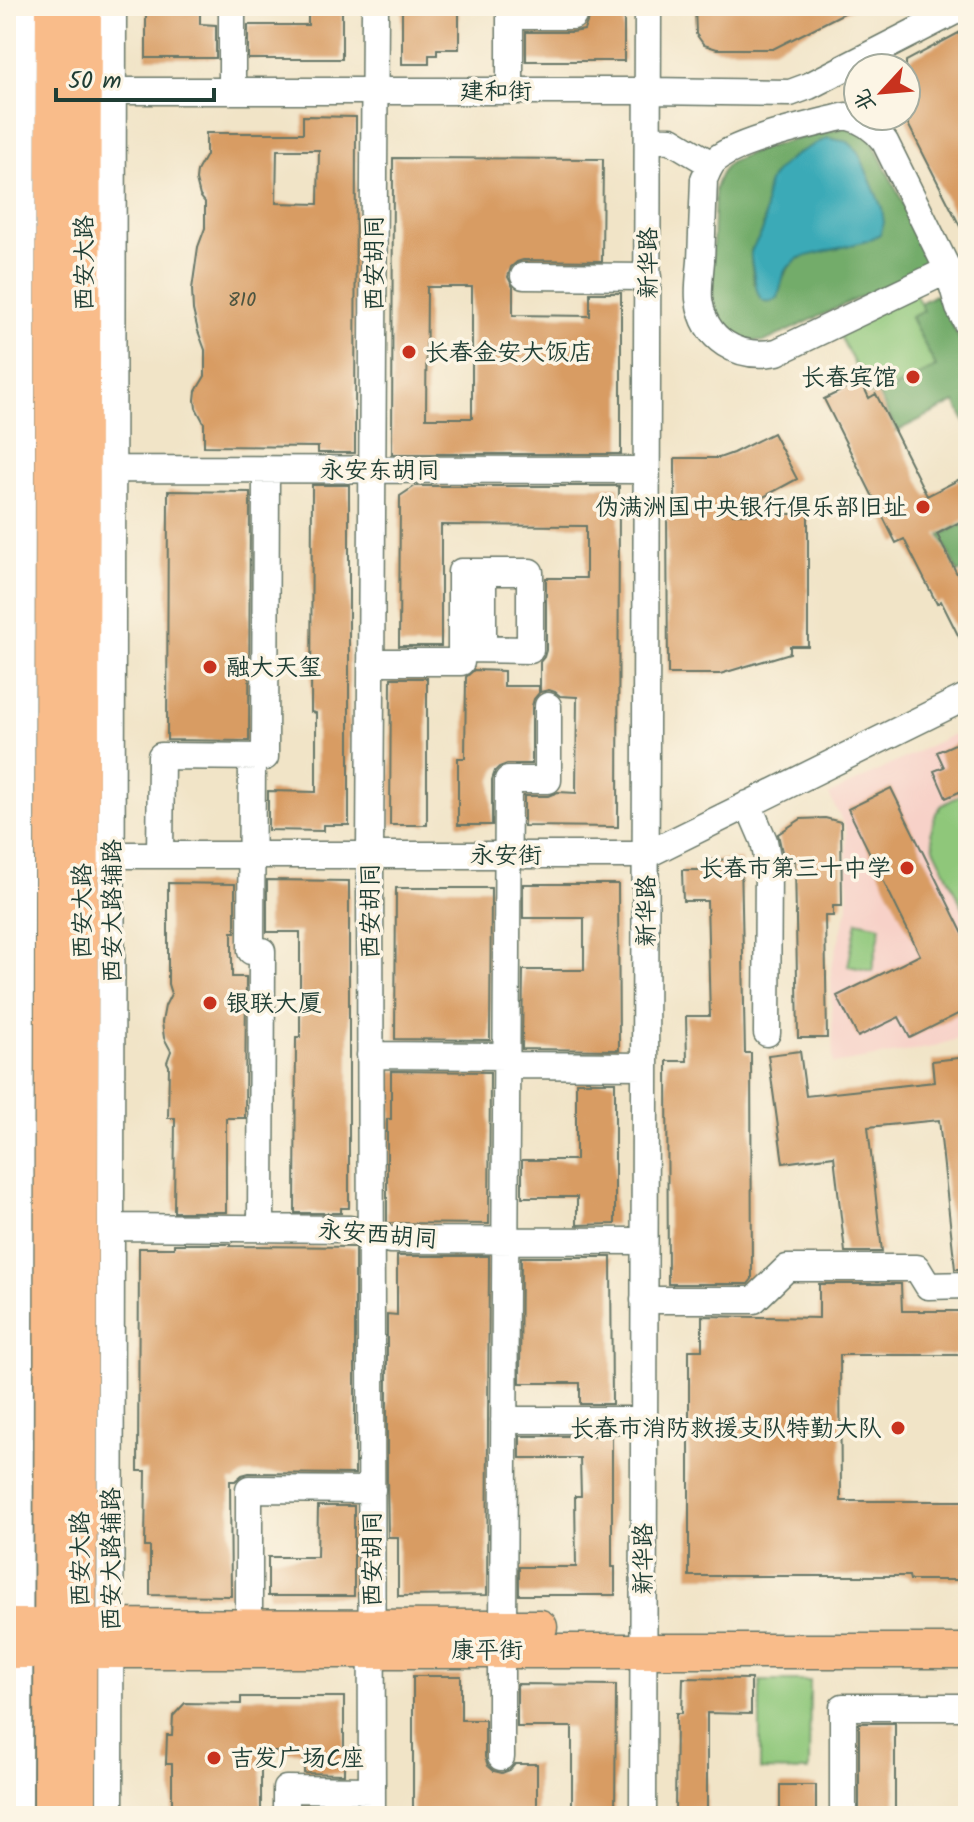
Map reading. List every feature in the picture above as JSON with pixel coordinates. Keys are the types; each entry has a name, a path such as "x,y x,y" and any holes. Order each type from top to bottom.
{"main road":[{"name":"西安大路","path":"51,1816 56,91 53,6"},
{"name":"西安大路","path":"56,91 84,6"},
{"name":"康平街","path":"53,1639 249,1626 372,1639"},
{"name":"康平街","path":"53,1639 643,1638 968,1627"},
{"name":"康平街","path":"643,1638 968,1651"},
{"name":"西安大路","path":"53,1639 79,1816"}],"street":[{"name":"西安大路辅路","path":"23,6 56,91 112,469 54,855 13,1228 53,1639 110,1816"},
{"name":"西安大路辅路","path":"19,1816 53,1639 111,1227 54,855 56,91 113,6"},
{"path":"232,6 232,91"},
{"name":"西安胡同","path":"372,1816 370,855 375,6"},
{"path":"510,91 510,16 573,16 573,6"},
{"name":"新华路","path":"643,1816 648,6"},
{"name":"建和街","path":"56,91 790,93 965,6"},
{"path":"948,270 777,352 747,354 732,349 717,338 706,321 699,299 704,179 711,164 739,146 846,116 858,118 878,131 885,142 948,270 959,308 968,325"},
{"path":"649,139 671,140 711,164"},
{"path":"524,276 648,277"},
{"name":"永安东胡同","path":"112,469 647,470"},
{"path":"160,855 161,756 265,757 266,469"},
{"path":"371,662 461,662 472,649 483,572 530,572 530,650 472,649"},
{"name":"永安街","path":"54,855 646,855 968,696"},
{"path":"501,1757 508,780 548,780 548,706"},
{"path":"252,757 251,951 262,951 261,1228"},
{"path":"748,804 764,841 768,862 767,1033"},
{"path":"370,1055 645,1066"},
{"name":"永安西胡同","path":"111,1227 350,1229 390,1240 644,1241"},
{"path":"644,1300 754,1300 787,1268 917,1268 928,1286 968,1285"},
{"path":"504,1420 644,1420"},
{"path":"249,1626 249,1489 372,1490"},
{"path":"843,1816 843,1707 968,1707"},
{"path":"286,1816 286,1789 372,1790"}],"shaded area":[{"name":"长春市第三十中学","path":"968,727 968,1036 928,1048 833,1064 831,968 848,907 846,829 829,795"}],"green space":[{"path":"842,128 842,132 856,132 871,139 928,253 920,268 910,274 764,342 738,339 726,329 716,314 711,294 715,189 726,166 749,154","holes":["828,138 838,249 814,253 790,265 778,297 754,283 751,250 762,236 772,177 790,158"]},
{"path":"915,293 924,311 911,318 936,367 879,396 877,391 870,395 838,332"},
{"path":"935,295 941,301 968,357 968,427 955,402 897,431 879,396 936,367 911,317 924,311 920,303"},
{"path":"968,521 968,568 958,573 940,535"},
{"path":"968,791 968,918 934,848 931,831 936,813 942,805"},
{"path":"857,921 881,926 872,971 848,966"},
{"path":"760,1681 810,1681 809,1771 760,1770"}],"water":[{"path":"828,138 848,142 858,151 882,208 884,223 880,234 867,241 799,258 785,270 778,298 765,301 756,289 751,254 763,229 769,182 790,159"}],"building":[{"path":"146,6 200,6 200,24 216,25 216,58 146,58"},
{"path":"308,6 342,6 342,59 248,59 248,25 308,25"},
{"path":"402,6 459,6 459,49 437,49 437,55 429,55 429,64 402,64"},
{"path":"589,6 624,6 624,61 526,61 526,32 584,30"},
{"path":"695,6 858,6 773,49 717,49 704,45 696,34"},
{"path":"968,28 968,242 912,132 922,132 922,52"},
{"path":"303,116 356,117 355,453 318,453 318,447 204,446 204,423 195,400 196,391 205,376 205,350 193,310 192,289 198,247 205,228 205,202 196,180 197,171 206,155 206,133 303,133","holes":["277,150 319,150 318,204 276,203"]},
{"path":"393,158 603,159 602,261 523,260 511,267 508,277 513,287 513,315 590,316 590,293 621,293 621,454 392,454","holes":["427,287 472,287 472,418 426,418"]},
{"name":"伪满洲国中央银行俱乐部旧址","path":"861,381 869,398 876,394 927,496 968,475 968,518 937,534 958,576 968,571 968,655 941,601 937,604 904,539 896,543 824,399"},
{"path":"773,433 797,479 732,514 808,514 808,646 790,646 790,653 720,674 668,674 667,513 675,514 675,458 719,458"},
{"path":"312,485 349,485 349,825 323,825 323,831 268,830 268,791 316,792 316,713 311,712"},
{"path":"415,486 619,486 618,827 524,826 524,796 576,793 577,697 560,696 549,690 540,692 540,662 546,650 546,578 586,578 586,526 441,525 441,646 399,646 400,496"},
{"name":"融大天玺","path":"168,491 250,492 249,741 167,740"},
{"path":"474,670 504,671 504,686 539,686 532,706 532,764 507,764 495,771 492,780 492,825 458,825 458,758 465,758 466,677"},
{"path":"391,678 427,678 427,825 390,825"},
{"path":"968,738 968,788 946,798 934,771 944,767 937,752"},
{"path":"891,788 968,944 968,1009 910,1038 899,1017 858,1037 837,996 920,955 848,809"},
{"path":"825,818 841,822 842,906 833,906 833,916 825,916 827,1038 798,1038 795,861 784,861 778,834 801,819"},
{"path":"741,859 745,1053 751,1053 752,1279 748,1284 668,1284 667,1061 687,1061 686,1016 710,1016 707,901 683,901 682,870 707,870 707,860"},
{"path":"267,880 349,881 349,1208 341,1208 341,1213 295,1213 300,932 267,932"},
{"name":"银联大厦","path":"168,883 235,884 232,977 246,977 245,1118 226,1118 226,1212 174,1212 175,1118 168,1118 167,1062 171,1051 164,1038 162,1022 171,994 168,984"},
{"path":"523,884 618,884 619,1050 522,1049 523,970 584,970 584,918 523,918"},
{"path":"396,888 491,888 490,1040 395,1039"},
{"path":"800,1051 806,1096 934,1082 932,1061 968,1057 968,1269 955,1269 939,1120 868,1127 882,1252 845,1252 834,1156 783,1163 768,1055"},
{"path":"391,1071 490,1072 489,1224 387,1223 387,1119 391,1119"},
{"path":"576,1082 615,1082 615,1224 577,1225 577,1197 522,1197 522,1160 576,1160"},
{"path":"174,1244 355,1247 355,1474 249,1473 230,1481 231,1596 150,1595 150,1547 145,1547 146,1471 138,1471 139,1248 174,1248"},
{"path":"397,1256 489,1256 487,1595 398,1596 398,1537 388,1537 387,1479 387,1314 397,1315"},
{"path":"521,1257 611,1257 612,1404 580,1404 580,1383 520,1383"},
{"path":"819,1284 901,1284 902,1311 968,1311 968,1355 840,1355 841,1501 968,1501 968,1580 910,1580 909,1576 689,1576 689,1350 702,1350 702,1316 819,1318"},
{"path":"520,1436 612,1436 612,1567 615,1567 615,1595 519,1595 519,1567 576,1567 575,1496 581,1496 580,1458 520,1458"},
{"path":"318,1506 354,1506 354,1596 268,1596 268,1557 317,1557"},
{"path":"413,1676 461,1676 461,1720 485,1720 485,1757 488,1766 502,1773 515,1764 537,1764 537,1816 413,1816"},
{"path":"683,1678 751,1679 751,1714 707,1713 707,1816 675,1816 676,1713 682,1713"},
{"path":"517,1684 616,1685 615,1816 572,1816 572,1727 517,1727"},
{"name":"吉发广场C座","path":"241,1697 344,1697 344,1774 304,1773 304,1752 261,1752 261,1816 172,1816 172,1764 166,1764 167,1735 172,1735 173,1716 185,1703 241,1704"},
{"path":"859,1723 895,1723 895,1816 859,1816"},
{"path":"780,1785 816,1785 816,1816 780,1816"},
{"path":"302,1805 343,1806 343,1816 302,1816"}],"place":[{"name":"长春金安大饭店","path":"409,352"},
{"name":"长春宾馆","path":"913,377"},
{"name":"伪满洲国中央银行俱乐部旧址","path":"923,507"},
{"name":"融大天玺","path":"210,667"},
{"name":"长春市第三十中学","path":"907,868"},
{"name":"银联大厦","path":"210,1003"},
{"name":"长春市消防救援支队特勤大队","path":"898,1428"},
{"name":"吉发广场C座","path":"214,1758"}]}
